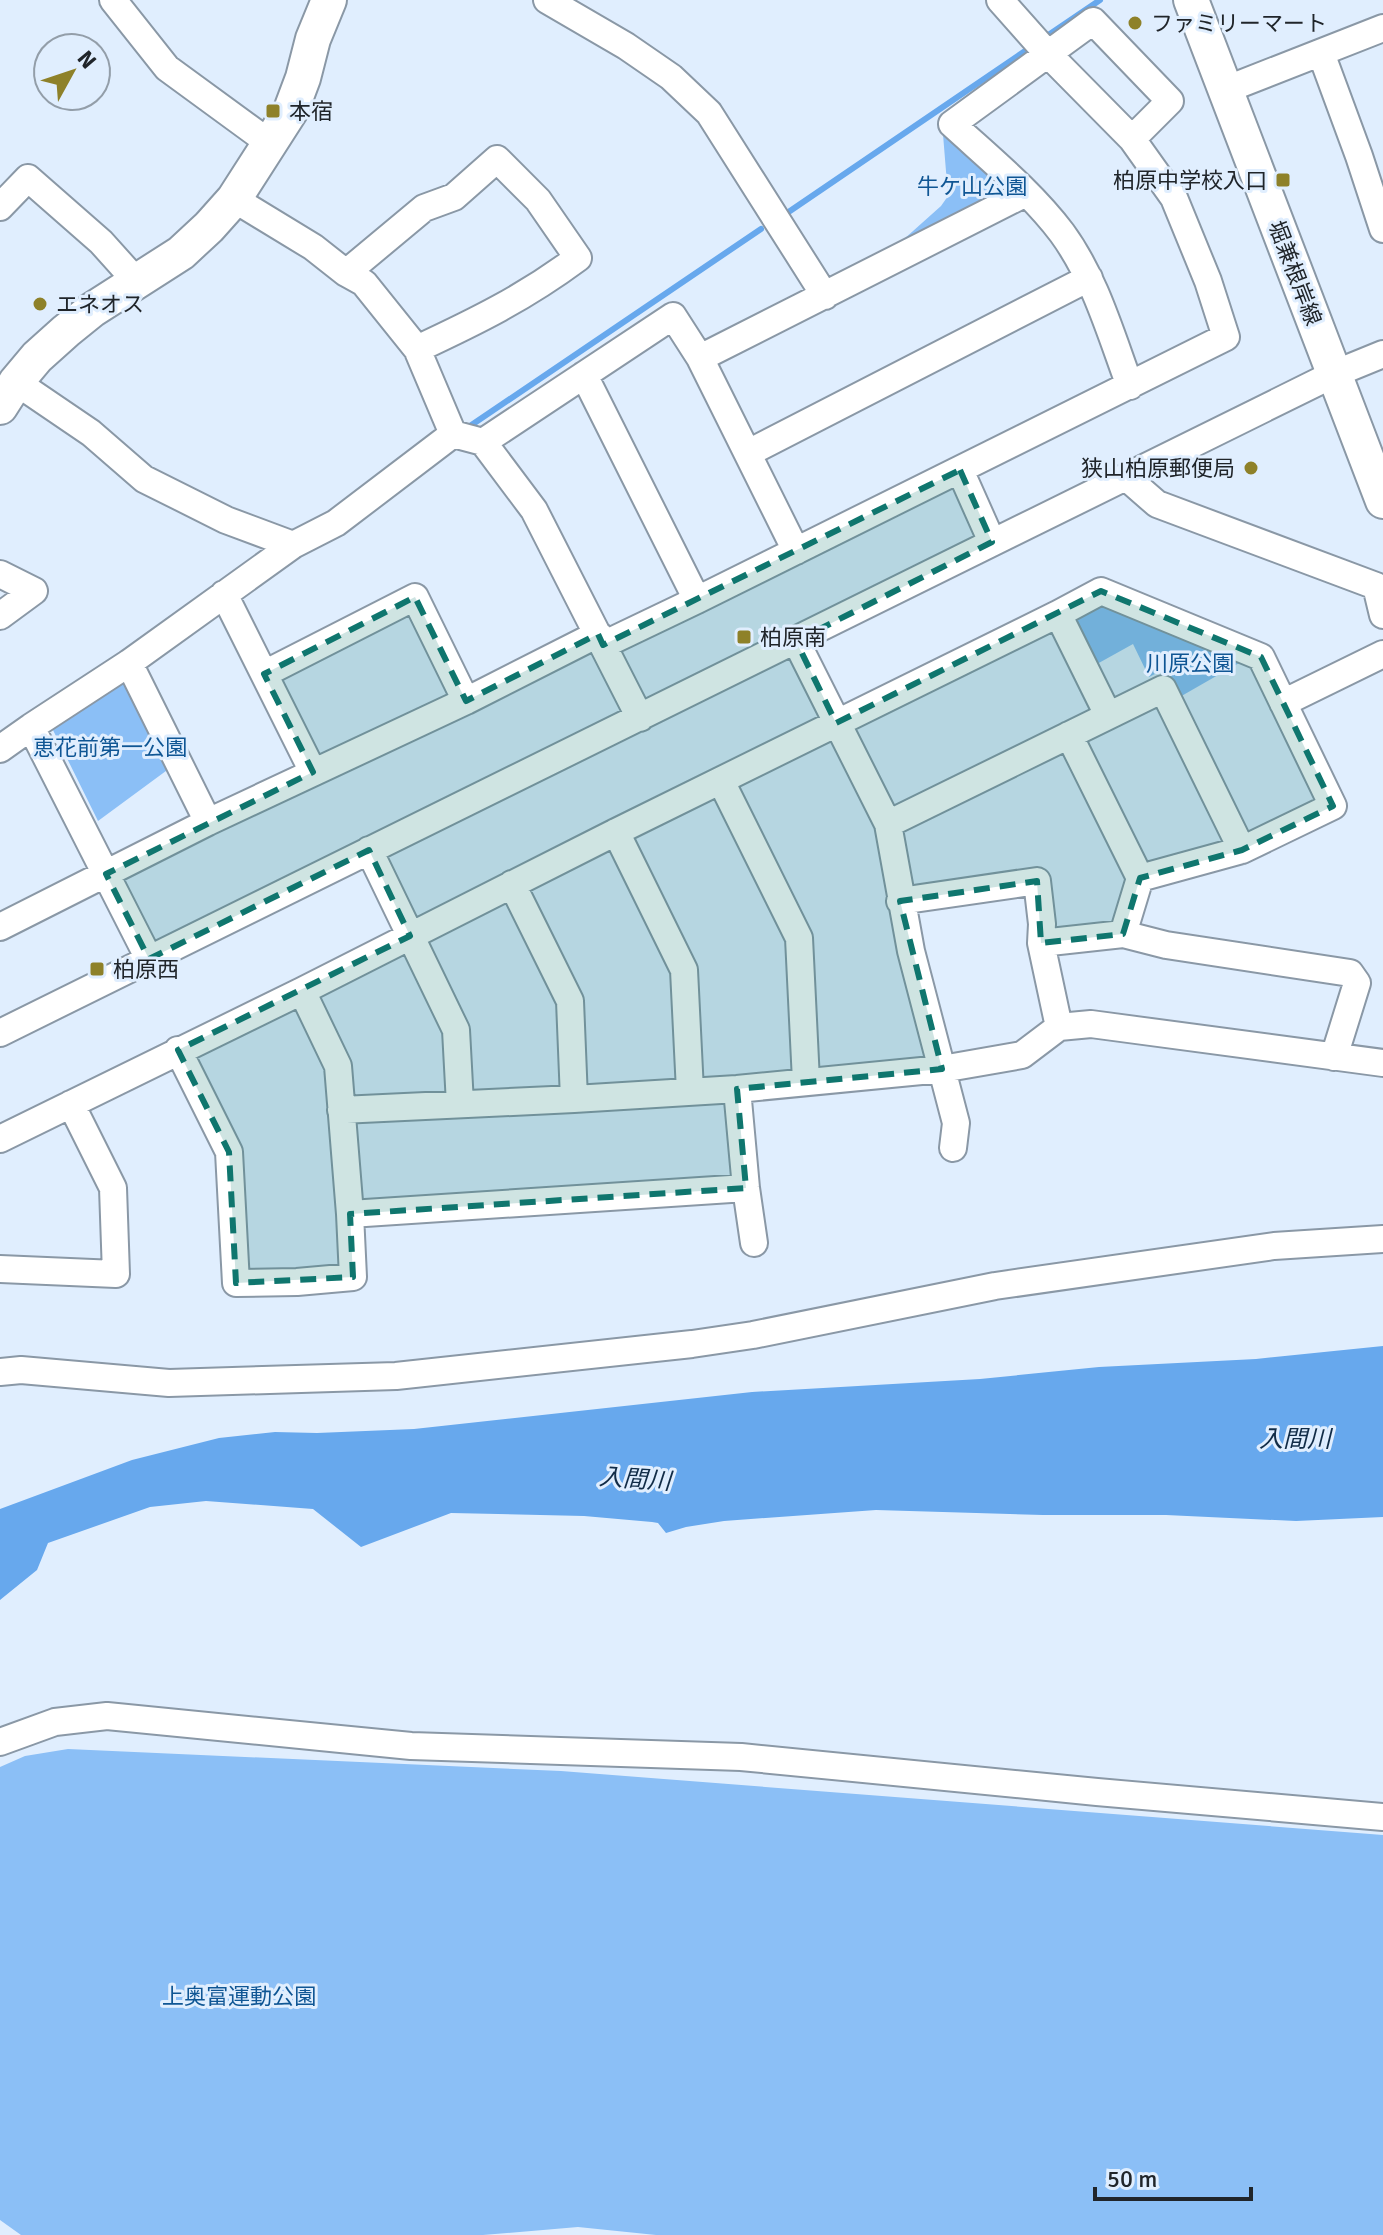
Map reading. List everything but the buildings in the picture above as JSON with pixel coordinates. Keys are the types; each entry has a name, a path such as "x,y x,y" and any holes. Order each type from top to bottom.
{"main road":[{"path":"8,394 37,357 66,331 92,310 181,253 234,199 291,110 329,0"},
{"name":"堀兼根岸線","path":"1191,0 1383,501"}],"street":[{"path":"113,0 167,68 271,144"},
{"path":"547,0 626,46 671,77 709,113 825,296"},
{"path":"0,927 313,772 600,640 697,600 1226,337 1208,281 1174,198 1132,139 1040,45 1004,1"},
{"path":"1130,386 1089,278 1062,234 1026,193 952,124 1040,45 1093,21 1170,101 1132,139"},
{"path":"1225,90 1383,28"},
{"path":"1321,53 1371,152 1383,229"},
{"path":"346,273 424,208 454,197 497,159 538,200 578,258 540,286 489,316 417,349"},
{"path":"0,207 28,178 101,242 137,282"},
{"path":"700,358 1026,193"},
{"path":"234,199 313,247 364,283 417,349 453,434"},
{"path":"748,453 1089,278"},
{"path":"483,442 673,316 700,358 796,551"},
{"path":"0,1033 1334,374 1383,354"},
{"path":"584,375 697,600"},
{"path":"8,394 91,433 144,479 226,520 293,545"},
{"path":"453,434 483,442 534,510 640,718"},
{"path":"0,749 129,663 293,545 336,523 453,434"},
{"path":"960,470 992,542"},
{"path":"1126,477 1157,504 1376,586 1383,615"},
{"path":"0,574 34,591 0,616"},
{"path":"0,1139 1101,591 1261,657 1333,806 1242,850 1140,878"},
{"path":"224,594 313,772"},
{"path":"264,674 415,597 466,701"},
{"path":"1058,614 1108,715"},
{"path":"796,641 888,824 911,951 956,1123 953,1148"},
{"path":"1283,703 1383,654"},
{"path":"129,663 208,822"},
{"path":"888,824 1163,689 1242,850"},
{"path":"31,727 149,959"},
{"path":"1069,735 1140,878 1123,934"},
{"path":"721,781 799,938 806,1081"},
{"path":"616,832 684,970 690,1091"},
{"path":"369,850 456,1030 460,1104"},
{"path":"900,901 1037,881 1041,943 1059,1027"},
{"path":"512,884 570,1001 574,1099"},
{"path":"1041,943 1123,934 1166,945 1350,973 1357,983 1334,1057"},
{"path":"178,1050 229,1152 236,1283 353,1277 338,1066 302,991"},
{"path":"341,1110 737,1089 942,1069 1022,1055 1059,1027 1091,1024 1383,1063"},
{"path":"737,1089 754,1243"},
{"path":"0,1269 116,1274 113,1188 71,1104"},
{"path":"350,1214 746,1188"},
{"path":"0,1372 21,1370 169,1383 396,1376 692,1344 753,1335 1009,1283 1274,1246 1383,1239"},
{"path":"0,1742 55,1722 107,1716 411,1746 741,1757 1383,1817"}],"highlighted area":[{"path":"960,470 992,542 796,641 836,723 1101,591 1261,657 1333,806 1242,850 1140,878 1123,934 1041,943 1037,881 900,901 942,1069 737,1089 746,1188 350,1214 353,1277 236,1283 229,1152 178,1050 410,936 369,850 149,959 106,874 313,772 264,674 415,597 466,701 598,634 603,645"}],"green space":[{"name":"牛ケ山公園","path":"942,122 1005,186 1003,198 894,248 948,196"},
{"name":"川原公園","path":"1104,601 1246,659 1178,698 1165,669 1149,677 1133,644 1097,664 1074,619"},
{"name":"恵花前第一公園","path":"123,674 170,768 98,821 51,726"},
{"name":"上奥富運動公園","path":"68,1749 561,1771 1383,1835 1383,2235 656,2235 578,2227 483,2235 21,2235 0,2220 0,1767 25,1756"}],"water":[{"name":"入間川","path":"1383,1346 1383,1517 1296,1521 1166,1515 876,1510 724,1521 666,1533 658,1523 652,1522 584,1516 451,1513 361,1547 313,1509 206,1501 150,1507 48,1543 37,1570 0,1600 0,1509 132,1460 219,1438 275,1432 414,1429 752,1392 1256,1359"}],"waterway":[{"path":"1044,38 1100,0"},
{"path":"790,211 1031,47"},
{"path":"470,426 761,229"}],"place":[{"name":"ファミリーマート","path":"1135,23"},
{"name":"本宿","path":"273,111"},
{"name":"柏原中学校入口","path":"1283,180"},
{"name":"エネオス","path":"40,304"},
{"name":"狭山柏原郵便局","path":"1251,468"},
{"name":"柏原南","path":"744,637"},
{"name":"柏原西","path":"97,969"}]}
